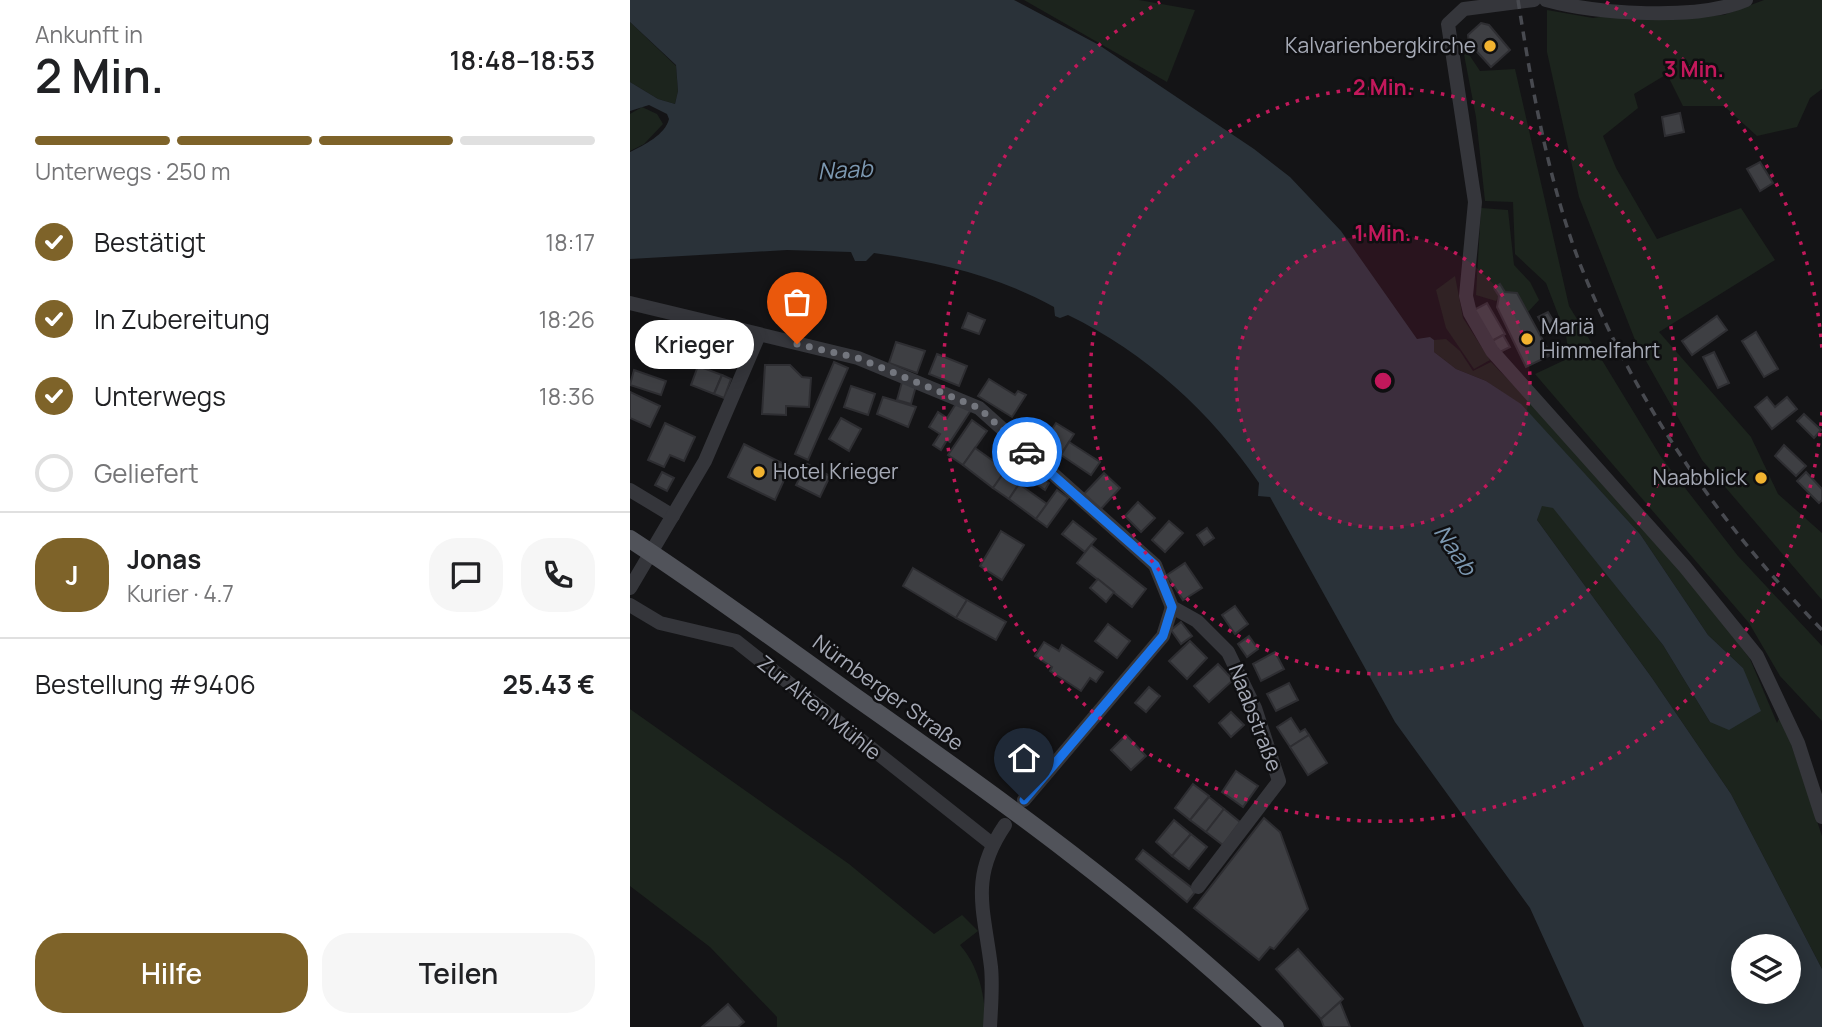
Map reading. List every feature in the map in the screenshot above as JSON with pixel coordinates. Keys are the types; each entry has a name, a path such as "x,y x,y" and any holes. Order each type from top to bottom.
{"main road":[{"name":"Nürnberger Straße","path":"630,539 1034,827 1205,961 1275,1027"}],"street":[{"path":"1534,0 1464,9 1448,24 1475,202 1466,296 1470,313 1492,351 1685,567 1757,656 1798,743 1822,817"},
{"path":"1546,0 1609,12 1692,11 1746,0"},
{"path":"630,303 858,358 979,408 1155,565 1172,607 1163,636 1024,800"},
{"path":"630,588 705,461 760,335"},
{"path":"630,490 673,516"},
{"name":"Zur Alten Mühle","path":"630,606 660,623 736,641 992,844"},
{"name":"Naabstraße","path":"1172,607 1202,625 1228,652 1255,708 1279,781 1198,887"},
{"path":"990,1027 991,968 980,909 981,885 992,844 1005,825"}],"shaded area":[{"path":"1024,0 1139,0 1195,10 1167,82"},
{"path":"1764,0 1822,0 1822,89 1810,98 1797,127 1757,136 1724,106 1683,106 1667,74 1634,94 1638,108 1603,136 1616,168 1657,239 1741,208 1775,260 1659,332 1751,437 1778,494 1822,533 1822,600 1702,460 1637,345 1579,197 1547,52 1547,10 1593,18 1615,15 1674,18 1724,15"},
{"path":"630,22 676,66 678,91 675,104 658,99 630,82"},
{"path":"1462,44 1480,71 1515,69 1569,306 1661,457 1738,556 1822,646 1822,721 1780,676 1749,623 1535,374 1569,358 1566,335 1546,283 1515,254 1513,202 1485,201 1476,117"},
{"path":"642,107 657,114 663,124 644,144 630,151 630,114"},
{"path":"1481,208 1508,210 1514,265 1530,282 1539,300 1528,312 1499,296 1496,301 1476,295"},
{"path":"1455,276 1463,318 1490,360 1474,369 1446,328 1436,290"},
{"path":"1446,339 1460,351 1473,371 1491,362 1577,449 1696,587 1750,659 1777,723 1781,714 1822,836 1822,969 1731,794 1652,678 1537,520 1542,505 1553,507 1663,645 1710,722 1743,668 1708,635 1640,534 1521,405 1486,381 1456,369 1434,352 1434,340"},
{"path":"630,709 849,864 934,934 962,915 978,931 960,945 977,973 986,1027 777,1027 777,1017 710,947 630,886"}],"water":[{"name":"Naab","path":"630,0 1014,0 1099,45 1254,149 1290,177 1341,231 1417,339 1430,337 1434,340 1434,352 1456,369 1486,381 1521,404 1640,534 1708,635 1743,668 1761,711 1729,730 1710,722 1663,645 1553,508 1542,506 1537,520 1652,678 1731,794 1822,969 1822,1027 1584,1027 1530,908 1395,722 1270,497 1258,496 1259,483 1220,432 1198,409 1150,366 1124,347 1068,315 1060,318 1055,316 1054,307 1011,287 967,272 898,257 874,253 866,261 855,261 851,252 787,250 630,259 630,152 659,135 669,119 667,114 649,105 630,111 630,82 658,99 675,104 678,91 676,65 630,22"}],"building":[{"name":"Kalvarienbergkirche","path":"1481,23 1489,25 1510,50 1491,67 1469,43 1468,35"},
{"path":"1680,113 1684,132 1665,136 1662,117"},
{"path":"1760,162 1773,183 1760,191 1747,169"},
{"name":"Mariä Himmelfahrt","path":"1500,284 1505,292 1517,293 1551,355 1526,367 1497,307 1499,296 1494,288"},
{"path":"1487,303 1505,334 1490,342 1472,311"},
{"path":"1548,312 1554,322 1544,327 1538,317"},
{"path":"968,313 985,320 979,334 962,328"},
{"path":"1717,316 1727,330 1692,355 1682,341"},
{"path":"1756,332 1778,369 1764,377 1742,341"},
{"path":"1503,335 1510,347 1498,353 1492,341"},
{"path":"896,342 925,351 917,373 889,363"},
{"path":"1714,352 1729,383 1718,388 1703,357"},
{"path":"937,354 967,366 959,386 929,374"},
{"path":"834,362 848,368 808,460 795,454"},
{"path":"765,365 790,365 802,377 811,378 809,407 786,406 786,415 762,414"},
{"path":"698,366 722,375 714,394 691,385"},
{"path":"634,370 666,381 661,395 630,385"},
{"path":"722,375 731,379 724,398 714,394"},
{"path":"989,379 1015,395 1018,391 1026,395 1012,417 978,396"},
{"path":"902,382 916,386 911,404 897,400"},
{"path":"851,386 875,394 868,415 844,407"},
{"path":"630,392 660,406 650,427 630,418"},
{"path":"883,397 916,407 908,427 877,414"},
{"path":"1767,397 1775,407 1787,397 1797,409 1772,429 1755,407"},
{"path":"957,402 971,410 950,442 947,440 941,450 933,445 940,434 929,427 938,412 947,418"},
{"path":"1804,414 1821,430 1814,438 1797,421"},
{"path":"841,418 861,429 849,451 829,439"},
{"path":"972,420 987,431 963,465 948,455"},
{"path":"665,423 695,437 684,461 670,455 664,467 648,460"},
{"path":"1056,423 1074,434 1053,467 1035,456"},
{"path":"1069,442 1100,462 1091,475 1061,455"},
{"name":"Hotel Krieger","path":"744,444 790,467 775,500 728,477"},
{"path":"1784,445 1806,466 1796,476 1775,456"},
{"path":"975,448 1006,470 993,488 963,465"},
{"path":"1014,458 1029,469 1009,499 993,488"},
{"path":"807,464 830,476 820,497 796,485"},
{"path":"662,472 674,478 667,491 655,485"},
{"path":"1806,472 1822,489 1822,500 1819,503 1797,481"},
{"path":"1104,473 1120,488 1100,510 1083,495"},
{"path":"1036,474 1049,483 1045,490 1031,480"},
{"path":"1019,484 1047,504 1036,519 1009,499"},
{"path":"1057,490 1068,498 1047,527 1036,519"},
{"path":"1138,502 1155,518 1141,532 1125,516"},
{"path":"1073,521 1096,539 1085,552 1062,534"},
{"path":"1169,521 1183,533 1165,552 1152,540"},
{"path":"1207,528 1214,538 1204,545 1197,535"},
{"path":"1001,531 1024,545 1002,580 980,566"},
{"path":"1091,545 1146,589 1132,607 1077,563"},
{"path":"1185,563 1202,588 1183,600 1167,575"},
{"path":"913,568 967,600 956,618 903,586"},
{"path":"1098,579 1114,592 1106,602 1090,588"},
{"path":"967,600 1006,622 996,640 956,618"},
{"path":"1235,606 1248,624 1235,634 1222,615"},
{"path":"1181,622 1192,636 1181,644 1171,630"},
{"path":"1108,624 1130,641 1117,658 1095,641"},
{"path":"1249,636 1258,649 1247,657 1238,644"},
{"path":"1190,641 1207,658 1187,679 1169,661"},
{"path":"1044,642 1059,651 1062,645 1103,672 1096,682 1090,678 1081,691 1050,671 1052,667 1035,656"},
{"path":"1275,652 1284,669 1261,681 1253,664"},
{"path":"1218,664 1233,680 1209,702 1194,686"},
{"path":"1289,683 1298,700 1276,711 1267,694"},
{"path":"1149,687 1160,696 1146,712 1135,703"},
{"path":"1231,712 1244,725 1231,737 1219,723"},
{"path":"1291,718 1300,732 1305,729 1309,735 1290,747 1277,727"},
{"path":"1126,735 1146,756 1131,770 1111,750"},
{"path":"1309,735 1327,763 1308,775 1290,747"},
{"path":"1236,771 1258,786 1243,807 1222,792"},
{"path":"1193,784 1209,796 1190,820 1175,808"},
{"path":"1209,797 1224,809 1206,832 1190,820"},
{"path":"1224,809 1240,822 1223,845 1206,832"},
{"path":"1264,818 1280,832 1308,909 1274,949 1270,947 1259,960 1194,908"},
{"path":"1174,820 1191,834 1172,856 1156,842"},
{"path":"1191,834 1207,847 1189,869 1172,856"},
{"path":"1143,850 1196,891 1187,902 1136,859"},
{"path":"1298,949 1343,999 1321,1019 1276,969"},
{"path":"1340,1002 1350,1027 1324,1027 1321,1019"},
{"path":"728,1004 744,1022 738,1027 702,1027"}],"railway":[{"path":"1518,0 1535,100 1550,167 1580,264 1602,315 1627,365 1683,459 1748,547 1822,630"}],"way so far":[{"path":"797,344 858,358 979,408 1027,452"}],"place":[{"name":"Kalvarienbergkirche","path":"1490,46"},
{"name":"Mariä Himmelfahrt","path":"1527,339"},
{"name":"Krieger","path":"797,344"},
{"name":"Hotel Krieger","path":"759,472"},
{"name":"Naabblick","path":"1761,478"}],"route":[{"path":"1024,800 1163,636 1172,607 1155,565 1027,452"}]}
